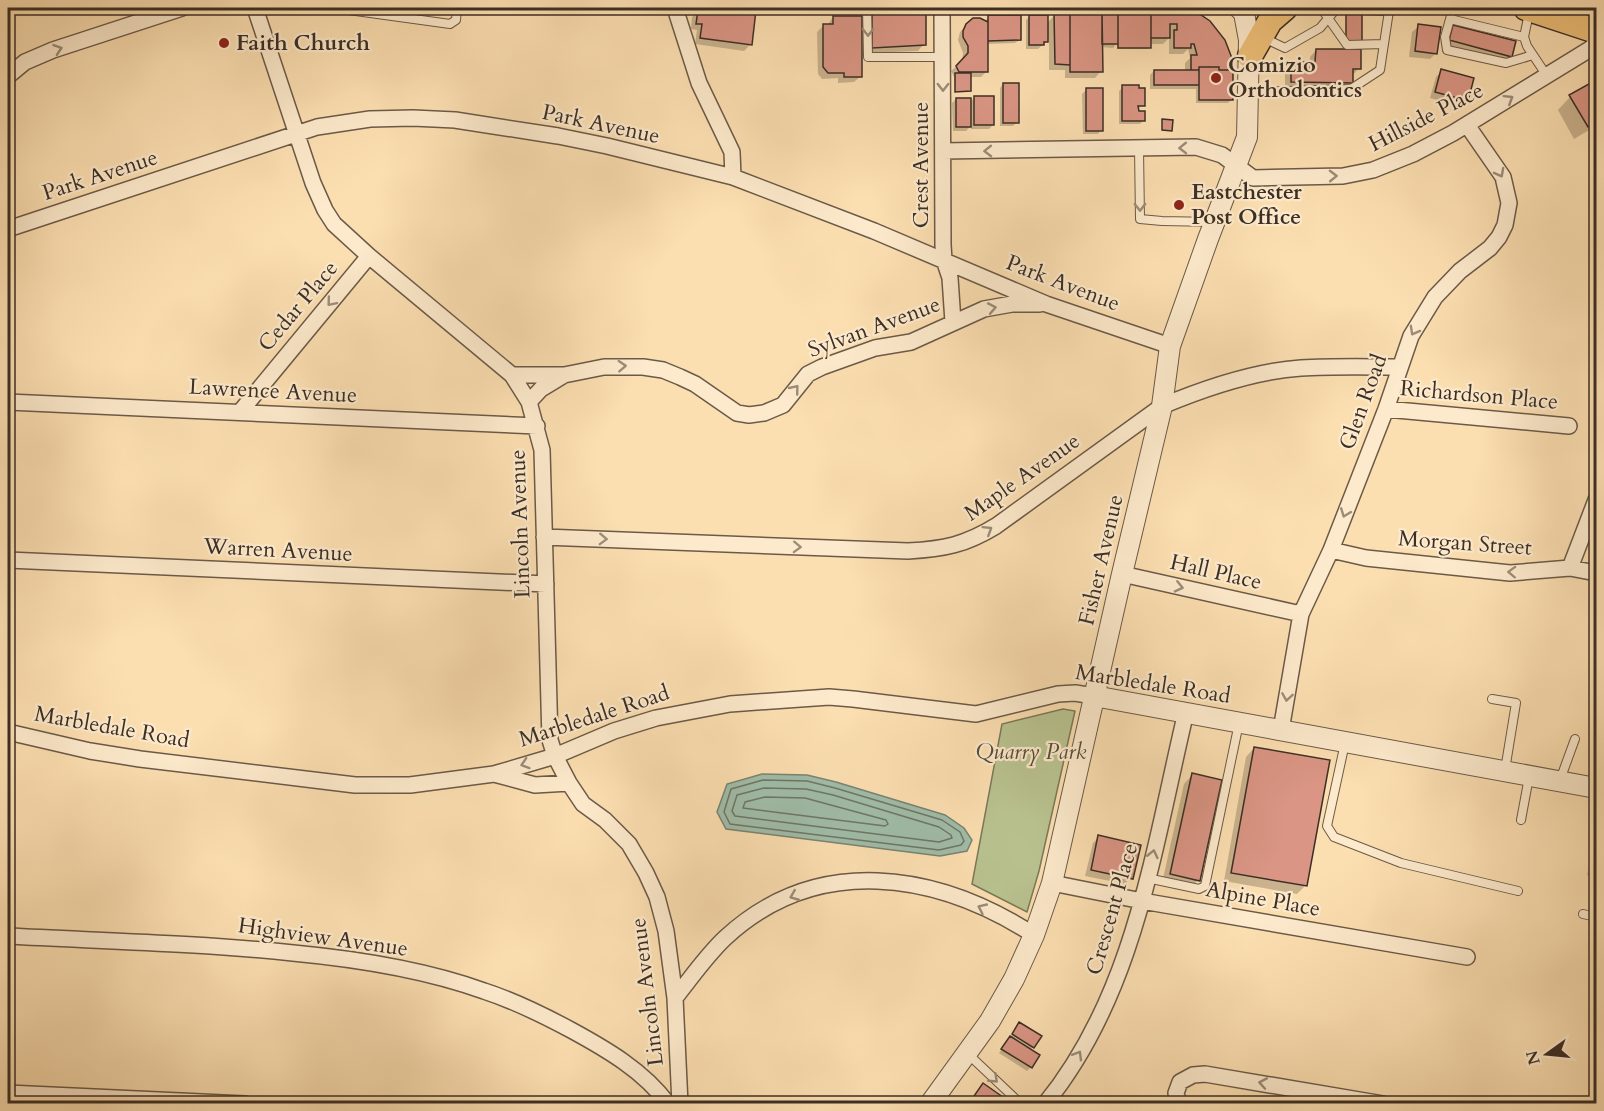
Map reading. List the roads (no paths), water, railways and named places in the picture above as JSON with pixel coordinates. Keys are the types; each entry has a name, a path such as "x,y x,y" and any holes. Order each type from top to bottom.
{"main road":[{"path":"1256,46 1270,21 1285,8"},
{"path":"1541,10 1596,31"}],"street":[{"path":"8,76 25,62 53,50 182,8"},
{"name":"Lincoln Avenue","path":"255,8 297,135 325,210 334,224 512,375 530,402 542,450 550,740 555,756 584,804 605,820 629,844 657,897 664,920 675,998 681,1104"},
{"path":"675,8 699,83 732,152 733,177"},
{"name":"Crest Avenue","path":"942,8 944,260 950,278 953,322"},
{"name":"Fisher Avenue","path":"930,1104 968,1054 1009,987 1034,935 1052,884 1162,406 1170,346 1248,131 1249,92 1256,46 1244,13 1239,8"},
{"name":"Hillside Place","path":"944,151 1196,147 1222,155 1253,178 1343,176 1388,165 1467,125 1590,50 1596,43"},
{"name":"Park Avenue","path":"8,229 316,127 354,120 413,118 455,120 588,142 733,177 944,260 1046,304 1170,346"},
{"name":"Glen Road","path":"1281,730 1301,614 1331,550 1386,409 1411,336 1435,297 1460,271 1490,248 1505,225 1509,203 1503,177 1467,125"},
{"name":"Cedar Place","path":"240,412 369,256"},
{"name":"Sylvan Avenue","path":"512,375 564,375 614,366 663,370 695,384 737,413 749,415 764,413 783,405 808,374 822,367 875,348 911,342 984,309 1012,304 1046,304"},
{"name":"Maple Avenue","path":"544,537 908,551 952,547 969,541 996,526 1162,406 1252,376 1300,368 1399,367"},
{"name":"Sylvan Avenue","path":"530,402 541,389 564,375"},
{"name":"Lawrence Avenue","path":"8,402 537,426"},
{"name":"Richardson Place","path":"1386,409 1569,426"},
{"path":"1570,568 1596,500"},
{"name":"Morgan Street","path":"1331,550 1377,559 1510,573 1570,568 1596,573"},
{"name":"Warren Avenue","path":"8,560 546,584"},
{"name":"Hall Place","path":"1122,574 1301,614"},
{"name":"Marbledale Road","path":"8,732 90,751 140,759 355,785 385,786 421,784 494,774 555,756 614,731 656,718 730,704 792,698 837,698 976,714 1058,694 1075,693 1596,788"},
{"name":"Crescent Place","path":"1045,1104 1059,1087 1082,1049 1104,1008 1122,966 1142,901 1186,712"},
{"name":"Marbledale Road","path":"494,774 535,785 570,783"},
{"path":"675,998 706,958 747,921 798,894 850,881 897,881 928,887 966,900 1034,935"},
{"name":"Alpine Place","path":"1052,884 1467,957"},
{"name":"Highview Avenue","path":"8,936 260,949 346,958 450,980 528,1007 585,1038 620,1059 656,1087 668,1104"},
{"path":"1178,1096 1180,1082 1185,1078 1206,1074 1383,1104"},
{"path":"8,1093 245,1104"}],"lane":[{"path":"334,8 450,24 456,20 458,8"},
{"path":"867,8 868,57 943,57"},
{"path":"1322,8 1347,45 1384,44"},
{"path":"1453,8 1445,37 1447,50 1506,63 1533,55"},
{"path":"1249,92 1351,89 1380,70 1389,10 1336,9 1320,28 1285,48 1256,46"},
{"path":"1524,37 1541,10"},
{"path":"1450,19 1524,37 1547,76"},
{"path":"1139,148 1140,219 1214,222"},
{"path":"1492,699 1516,704 1505,771"},
{"path":"1147,878 1199,889 1205,886 1239,722"},
{"path":"1559,781 1575,739"},
{"path":"1345,741 1327,826 1334,837 1401,863 1518,891"},
{"path":"1521,820 1529,776"},
{"path":"1583,914 1596,917"},
{"path":"968,1054 1021,1104"}],"water":[{"path":"762,774 807,775 945,815 964,828 972,840 967,851 940,856 726,829 717,812 727,784"}],"place":[{"name":"Faith Church","path":"224,43"},
{"name":"Comizio Orthodontics","path":"1216,78"},
{"name":"Eastchester Post Office","path":"1179,205"}],"park label":[{"name":"Quarry Park","path":"1031,752"}]}
